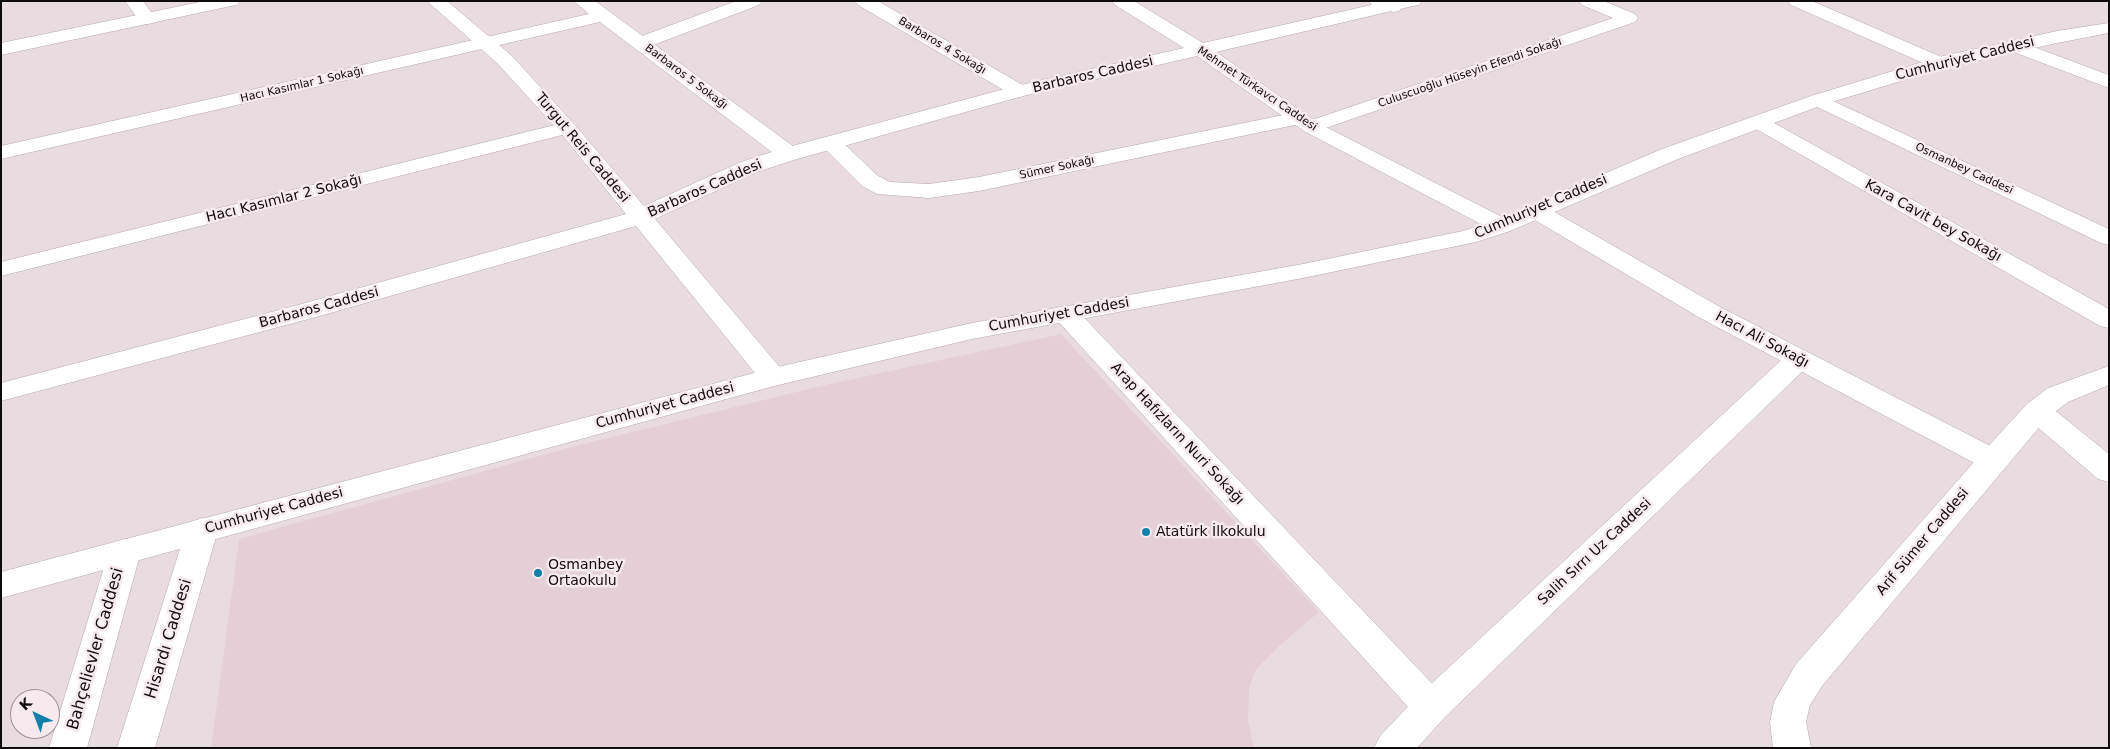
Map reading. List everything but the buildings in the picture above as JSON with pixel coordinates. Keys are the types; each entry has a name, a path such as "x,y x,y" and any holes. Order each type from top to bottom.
{"street":[{"path":"134,1 147,19"},
{"path":"1,49 231,1"},
{"name":"Turgut Reis Caddesi","path":"436,1 487,43 567,128 773,377"},
{"name":"Barbaros 5 Sokağı","path":"583,1 789,154"},
{"path":"640,44 754,1"},
{"name":"Barbaros 4 Sokağı","path":"864,1 1019,92"},
{"name":"Mehmet Türkavcı Caddesi","path":"1121,1 1201,50 1304,122 1502,226"},
{"name":"Culuscuoğlu Hüseyin Efendi Sokağı","path":"1304,122 1630,18 1588,1"},
{"path":"1797,1 1939,63"},
{"name":"Barbaros Caddesi","path":"1,392 298,314 610,227 640,217 718,181 789,154 1019,92 1394,3"},
{"name":"Hacı Kasımlar 1 Sokağı","path":"1,152 604,16"},
{"name":"Cumhuriyet Caddesi","path":"1,585 773,377 972,331 1366,259 1468,237 1502,226 1670,154 1818,100 1939,63 2109,28"},
{"path":"2015,46 2109,82"},
{"name":"Osmanbey Caddesi","path":"1818,100 2109,238"},
{"name":"Sümer Sokağı","path":"830,143 870,180 885,189 928,191 979,184 1304,122"},
{"name":"Kara Cavit bey Sokağı","path":"1758,122 2109,320"},
{"name":"Hacı Kasımlar 2 Sokağı","path":"1,269 567,128"},
{"name":"Hacı Ali Sokağı","path":"1536,211 1711,313 1993,460"},
{"name":"Arap Hafızların Nuri Sokağı","path":"1066,314 1431,707"},
{"name":"Salih Sırrı Uz Caddesi","path":"1393,748 1431,707 1799,359"},
{"name":"Arif Sümer Caddesi","path":"1792,748 1788,722 1792,702 1809,675 2037,411 2058,396 2109,375"},
{"path":"2037,411 2109,471"},
{"name":"Hisardı Caddesi","path":"136,748 202,530"},
{"name":"Bahçelievler Caddesi","path":"68,748 125,551"}],"shaded area":[{"path":"1061,334 1319,612 1277,648 1255,671 1249,689 1248,720 1254,748 211,748 239,539 575,446 825,385"}],"place":[{"name":"Atatürk İlkokulu","path":"1146,532"},
{"name":"Osmanbey Ortaokulu","path":"538,573"}]}
